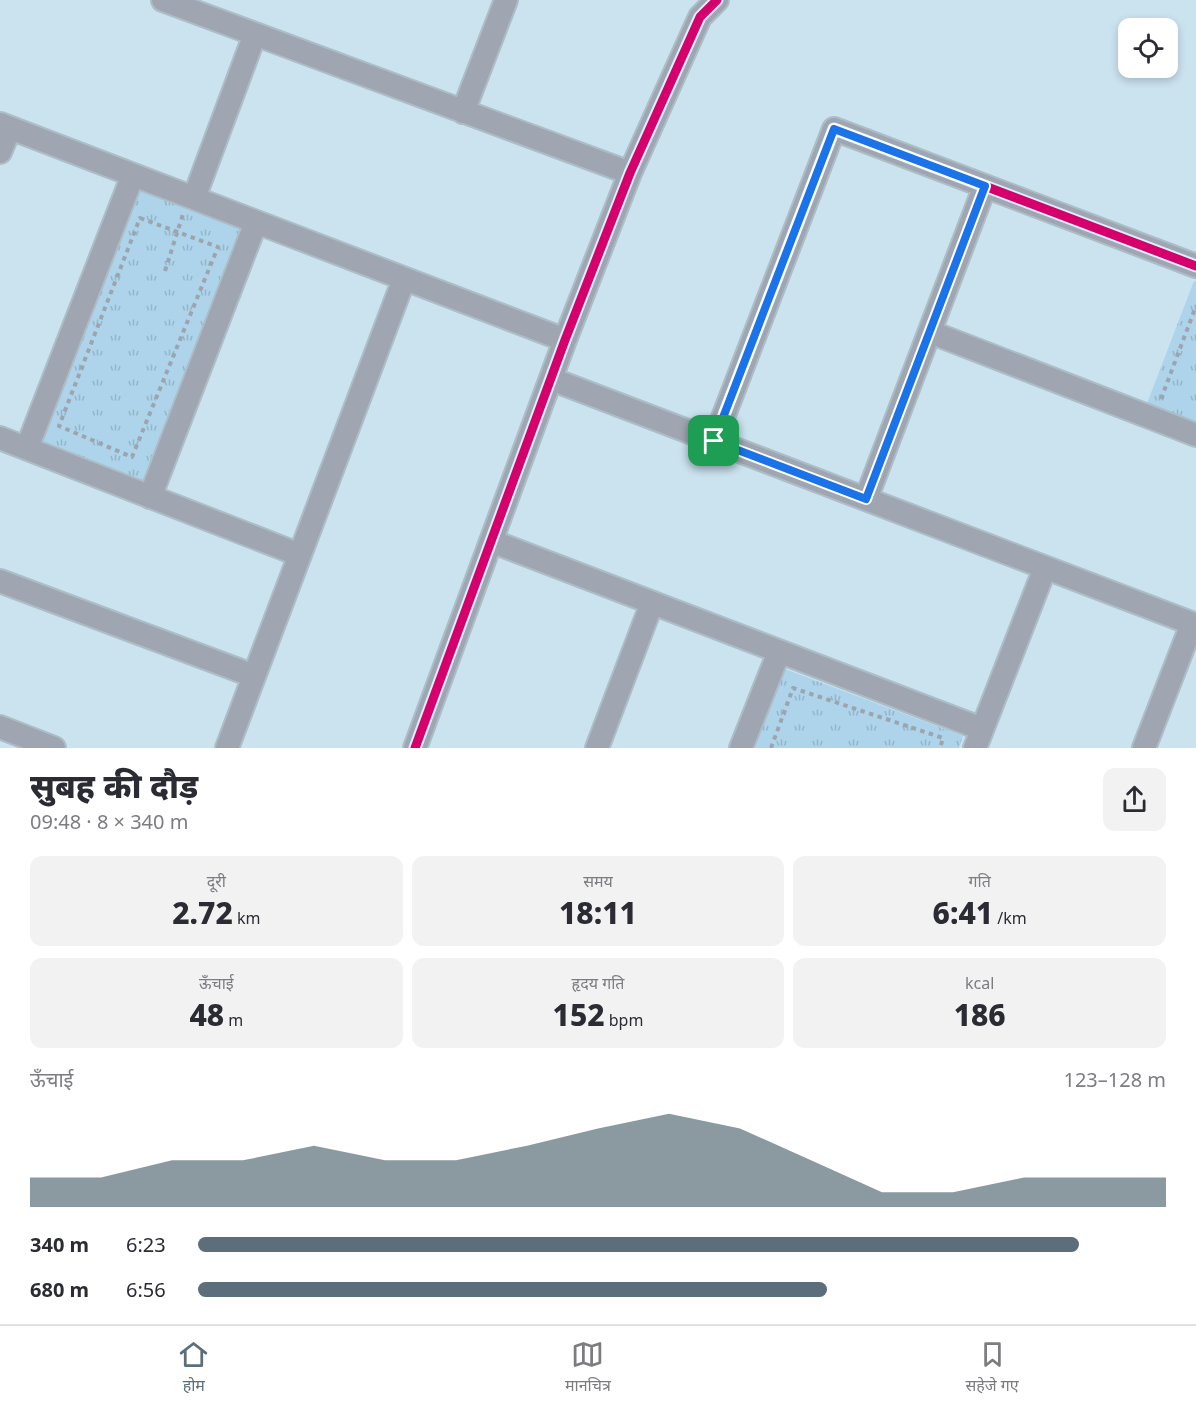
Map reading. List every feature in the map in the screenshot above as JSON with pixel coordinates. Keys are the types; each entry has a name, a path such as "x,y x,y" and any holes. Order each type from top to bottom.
{"street":[{"path":"163,0 630,173"},
{"path":"463,111 506,0"},
{"path":"415,748 565,340 630,173 700,17 717,0"},
{"path":"192,197 255,34"},
{"path":"0,152 5,126 565,340"},
{"path":"714,441 834,129 1196,266"},
{"path":"27,448 133,175"},
{"path":"866,499 985,186"},
{"path":"150,497 256,222"},
{"path":"227,748 404,279"},
{"path":"930,332 1196,435"},
{"path":"551,379 1194,624 1144,748"},
{"path":"0,438 300,555"},
{"path":"491,541 779,652 979,739 1045,568"},
{"path":"0,580 254,676"},
{"path":"597,748 652,603"},
{"path":"741,748 779,652"},
{"path":"0,728 54,748"}],"path":[{"path":"165,271 177,232 192,197"},
{"path":"140,218 177,232 218,247 132,457 59,426 140,218"},
{"path":"1160,399 1196,306"},
{"path":"771,748 793,688 943,738 940,748"}],"green space":[{"path":"139,189 240,228 142,482 41,443"},
{"path":"1194,281 1196,282 1196,425 1146,406"},
{"path":"785,669 963,736 959,748 755,748"}],"cycle path":[{"path":"415,748 565,340 630,173 700,17 717,0"},
{"path":"714,441 834,129 1196,266"}],"route":[{"path":"834,129 985,186 866,499 714,441 834,129"}]}
